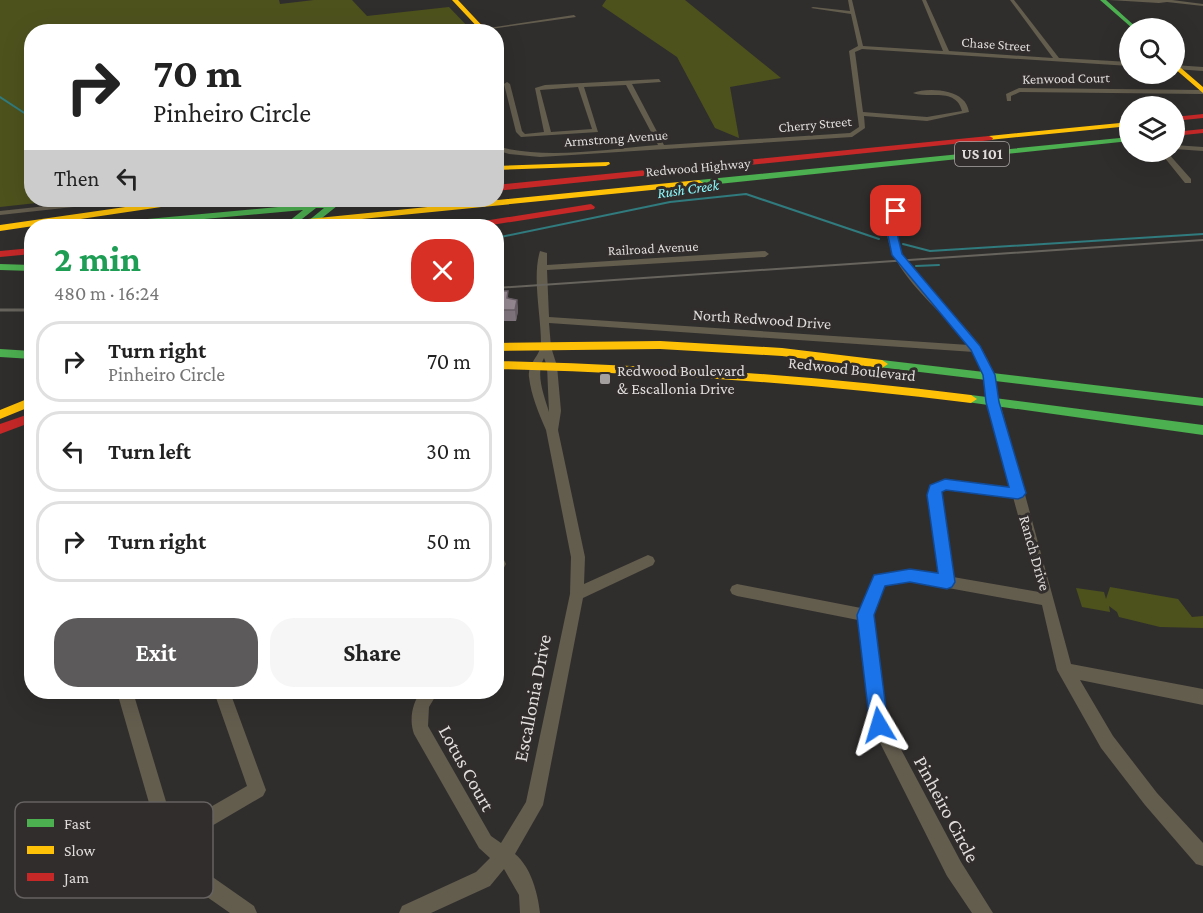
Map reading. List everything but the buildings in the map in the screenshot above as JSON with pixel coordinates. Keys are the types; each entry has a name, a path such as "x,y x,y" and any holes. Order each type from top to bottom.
{"main road":[{"path":"455,0 479,24"},
{"path":"1103,0 1124,18"},
{"path":"1185,74 1203,91"},
{"path":"1185,118 1203,116"},
{"name":"Redwood Highway","path":"504,187 1119,125"},
{"path":"1185,133 1203,131"},
{"name":"Redwood Highway","path":"504,203 1119,140"},
{"path":"504,168 761,156 819,156"},
{"path":"504,221 743,184 772,177"},
{"path":"61,219 142,207"},
{"path":"177,219 303,207"},
{"path":"297,219 312,207"},
{"path":"316,219 330,207"},
{"name":"Redwood Highway","path":"340,219 463,207"},
{"path":"0,228 24,224"},
{"path":"0,237 24,235"},
{"path":"0,254 24,252"},
{"path":"0,267 24,268"},
{"name":"Redwood Boulevard","path":"504,347 660,345 782,352 1203,402"},
{"path":"0,353 24,354"},
{"name":"Redwood Boulevard","path":"504,365 785,379 900,389 1203,430"},
{"path":"0,415 24,404"},
{"path":"0,429 24,420"}],"street":[{"name":"Cherry Street","path":"739,142 852,135 862,128 852,51 861,47 850,0"},
{"path":"924,0 947,53"},
{"path":"1012,0 1058,60"},
{"path":"1111,0 1203,4"},
{"path":"813,8 852,13"},
{"path":"504,27 574,16"},
{"name":"Chase Street","path":"861,47 1119,63"},
{"path":"1185,67 1203,69"},
{"path":"548,134 537,89 659,81"},
{"path":"628,83 662,147"},
{"path":"507,84 519,132 523,136 596,131 581,86"},
{"name":"Kenwood Court","path":"1009,100 1008,95 1019,90 1203,91"},
{"path":"860,114 927,119 966,112 962,99 954,95 916,93"},
{"path":"574,133 582,152"},
{"name":"Armstrong Avenue","path":"504,150 523,154 739,142"},
{"path":"1185,148 1203,149"},
{"path":"1172,162 1188,182"},
{"path":"0,213 55,207"},
{"name":"Ranch Drive","path":"906,209 896,211 891,216 897,255 976,349 989,375 993,402 1065,670 1107,742 1151,799 1203,857"},
{"name":"Escallonia Drive","path":"543,253 546,347 552,366 555,411 552,430"},
{"name":"Railroad Avenue","path":"542,268 765,254"},
{"name":"North Redwood Drive","path":"545,320 976,349"},
{"path":"535,365 546,347"},
{"name":"Escallonia Drive","path":"409,913 483,879 503,857 534,806 577,594 578,557 552,430 543,411 534,376 535,365"},
{"path":"947,582 935,489 945,484 1018,493"},
{"path":"577,594 648,561"},
{"path":"737,590 865,615 880,580 910,575 1048,600"},
{"name":"Pinheiro Circle","path":"865,615 879,725 954,869 984,913"},
{"path":"1065,670 1203,697"},
{"path":"127,699 157,802"},
{"path":"213,816 257,790 224,699"},
{"name":"Lotus Court","path":"424,699 420,704 420,728 485,842 514,865 528,894 530,913"},
{"path":"213,889 247,913"}],"green space":[{"path":"0,0 279,0 280,4 314,0 352,0 367,16 449,7 465,24 24,24 24,204 0,207"},
{"path":"606,0 685,0 781,78 730,87 739,138 715,128 677,57 602,6"},
{"path":"1110,587 1178,599 1192,617 1203,616 1203,628 1160,627 1119,617 1117,612 1109,606 1110,612 1082,607 1076,588 1104,592 1106,599"}],"waterway":[{"name":"Rush Creek","path":"0,97 24,113"},
{"name":"Rush Creek","path":"504,236 670,202 746,194 879,239"},
{"name":"Rush Creek","path":"903,244 930,251 1203,234"},
{"path":"916,266 939,265"}],"railway":[{"path":"504,287 1203,240"},
{"path":"0,310 24,310"}],"traffic: fast":[{"path":"1103,0 1124,18"},
{"path":"699,183 1119,140"},
{"path":"177,219 303,207"},
{"path":"297,219 312,207"},
{"path":"316,219 330,207"},
{"path":"0,267 24,268"},
{"path":"0,353 24,354"},
{"path":"882,364 1203,402"},
{"path":"971,399 1203,430"}],"traffic: slow":[{"path":"455,0 478,24"},
{"path":"1185,74 1203,91"},
{"path":"989,138 1119,125"},
{"path":"504,168 606,164"},
{"path":"504,202 699,183"},
{"path":"60,219 141,207"},
{"path":"338,219 458,207"},
{"path":"0,228 24,224"},
{"path":"504,347 660,345 782,352 882,364"},
{"path":"504,365 615,368 793,379 971,399"},
{"path":"0,415 24,404"}],"traffic: jam":[{"path":"1185,118 1203,116"},
{"path":"1185,133 1203,131"},
{"path":"504,187 989,138"},
{"path":"504,221 591,207"},
{"path":"0,254 24,252"},
{"path":"0,429 24,420"}],"place":[{"name":"Redwood Boulevard & Escallonia Drive","path":"605,379"}],"route":[{"path":"879,725 865,615 880,580 910,575 947,582 935,489 945,484 1018,493 993,402 989,375 976,349 897,255 890,221 892,212 896,211"}]}
